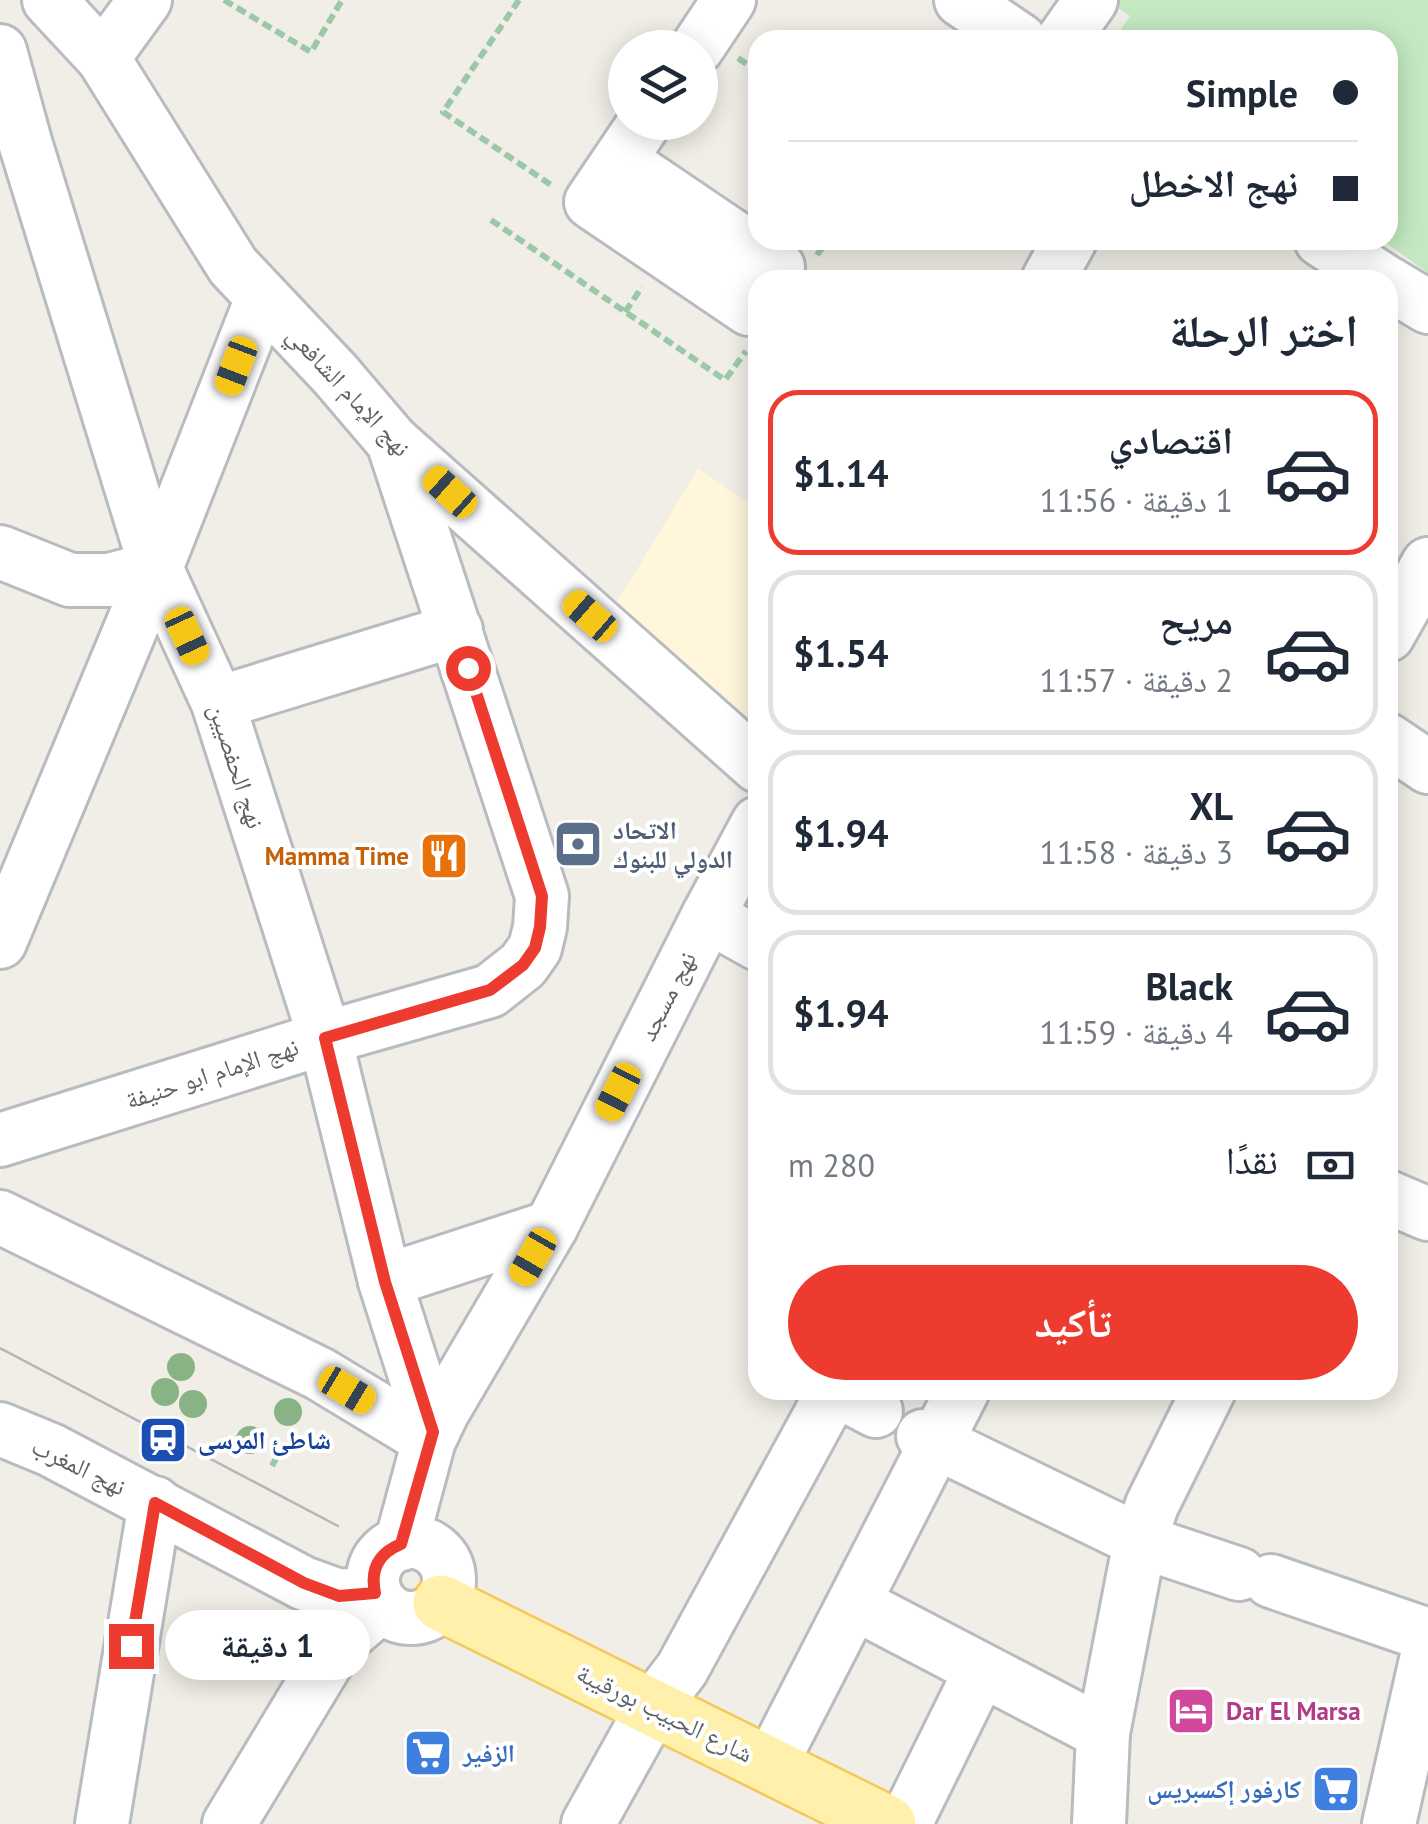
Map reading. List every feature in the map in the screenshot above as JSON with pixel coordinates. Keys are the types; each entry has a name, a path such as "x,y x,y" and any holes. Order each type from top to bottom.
{"main road":[{"name":"شارع الحبيب بورقيبة","path":"441,1603 888,1824"}],"street":[{"name":"نهج الإمام الشافعي","path":"49,0 103,58 233,266 394,442 748,757"},
{"path":"103,58 145,0"},
{"path":"709,30 730,0"},
{"path":"960,0 1005,30"},
{"path":"1070,30 1091,0"},
{"name":"نهج الحفصيين","path":"0,51 156,568 218,703 325,1038 385,1282 431,1436"},
{"path":"748,241 632,141 591,202 748,309"},
{"path":"0,199 25,142"},
{"path":"758,250 778,267 776,270"},
{"path":"1337,250 1368,270"},
{"path":"1398,289 1428,308"},
{"path":"0,942 14,867 156,568 262,298"},
{"name":"نهج الإمام ابو حنيفة","path":"0,1140 490,990 523,965 535,948 542,896 394,442"},
{"path":"0,552 70,580 109,580 156,568"},
{"path":"1398,617 1428,564"},
{"path":"218,703 456,630"},
{"path":"1398,746 1428,766"},
{"name":"نهج مسجد","path":"401,1544 431,1436 550,1227 708,916 748,856"},
{"path":"708,916 748,938"},
{"path":"1398,1202 1428,1214"},
{"path":"0,1217 320,1374 431,1436"},
{"path":"385,1282 550,1227"},
{"path":"588,1824 653,1706 682,1669 847,1400"},
{"path":"771,1764 854,1603 930,1439 955,1400"},
{"path":"1099,1824 1103,1733 1140,1541 1152,1505 1204,1400"},
{"name":"نهج المغرب","path":"0,1430 51,1450 304,1583 339,1596 379,1599"},
{"path":"930,1439 1140,1541 1428,1635"},
{"path":"102,1824 155,1503"},
{"path":"401,1544 421,1544 440,1555 448,1574 441,1603 419,1617 393,1614 379,1599 374,1572 377,1563 383,1554 401,1544"},
{"path":"229,1824 338,1643 379,1599"},
{"path":"854,1603 1103,1733"},
{"path":"1389,1824 1428,1652"},
{"path":"906,1824 981,1670"}],"path":[{"path":"224,0 310,52 342,0"},
{"path":"519,0 443,112 578,202 591,202"},
{"path":"491,220 725,380 746,350"},
{"path":"272,1466 285,1441"}],"shaded area":[{"path":"698,468 748,503 748,727 616,604"}],"green space":[{"path":"1106,0 1428,0 1428,273 1396,250 1398,30 1121,30 1130,16"}],"tram line":[{"path":"0,1348 338,1526"}],"place":[{"name":"الاتحاد الدولي للبنوك","path":"578,844"},
{"name":"Mamma Time","path":"444,856"},
{"name":"شاطئ المرسى","path":"163,1440"},
{"name":"Dar El Marsa","path":"1191,1711"},
{"name":"الزفير","path":"428,1753"},
{"name":"كارفور إكسبريس","path":"1336,1789"}],"route":[{"path":"131,1646 155,1503 304,1583 339,1596 375,1593 377,1563 383,1554 401,1544 433,1432 385,1282 325,1038 490,990 523,965 535,948 542,896 468,668"}]}
